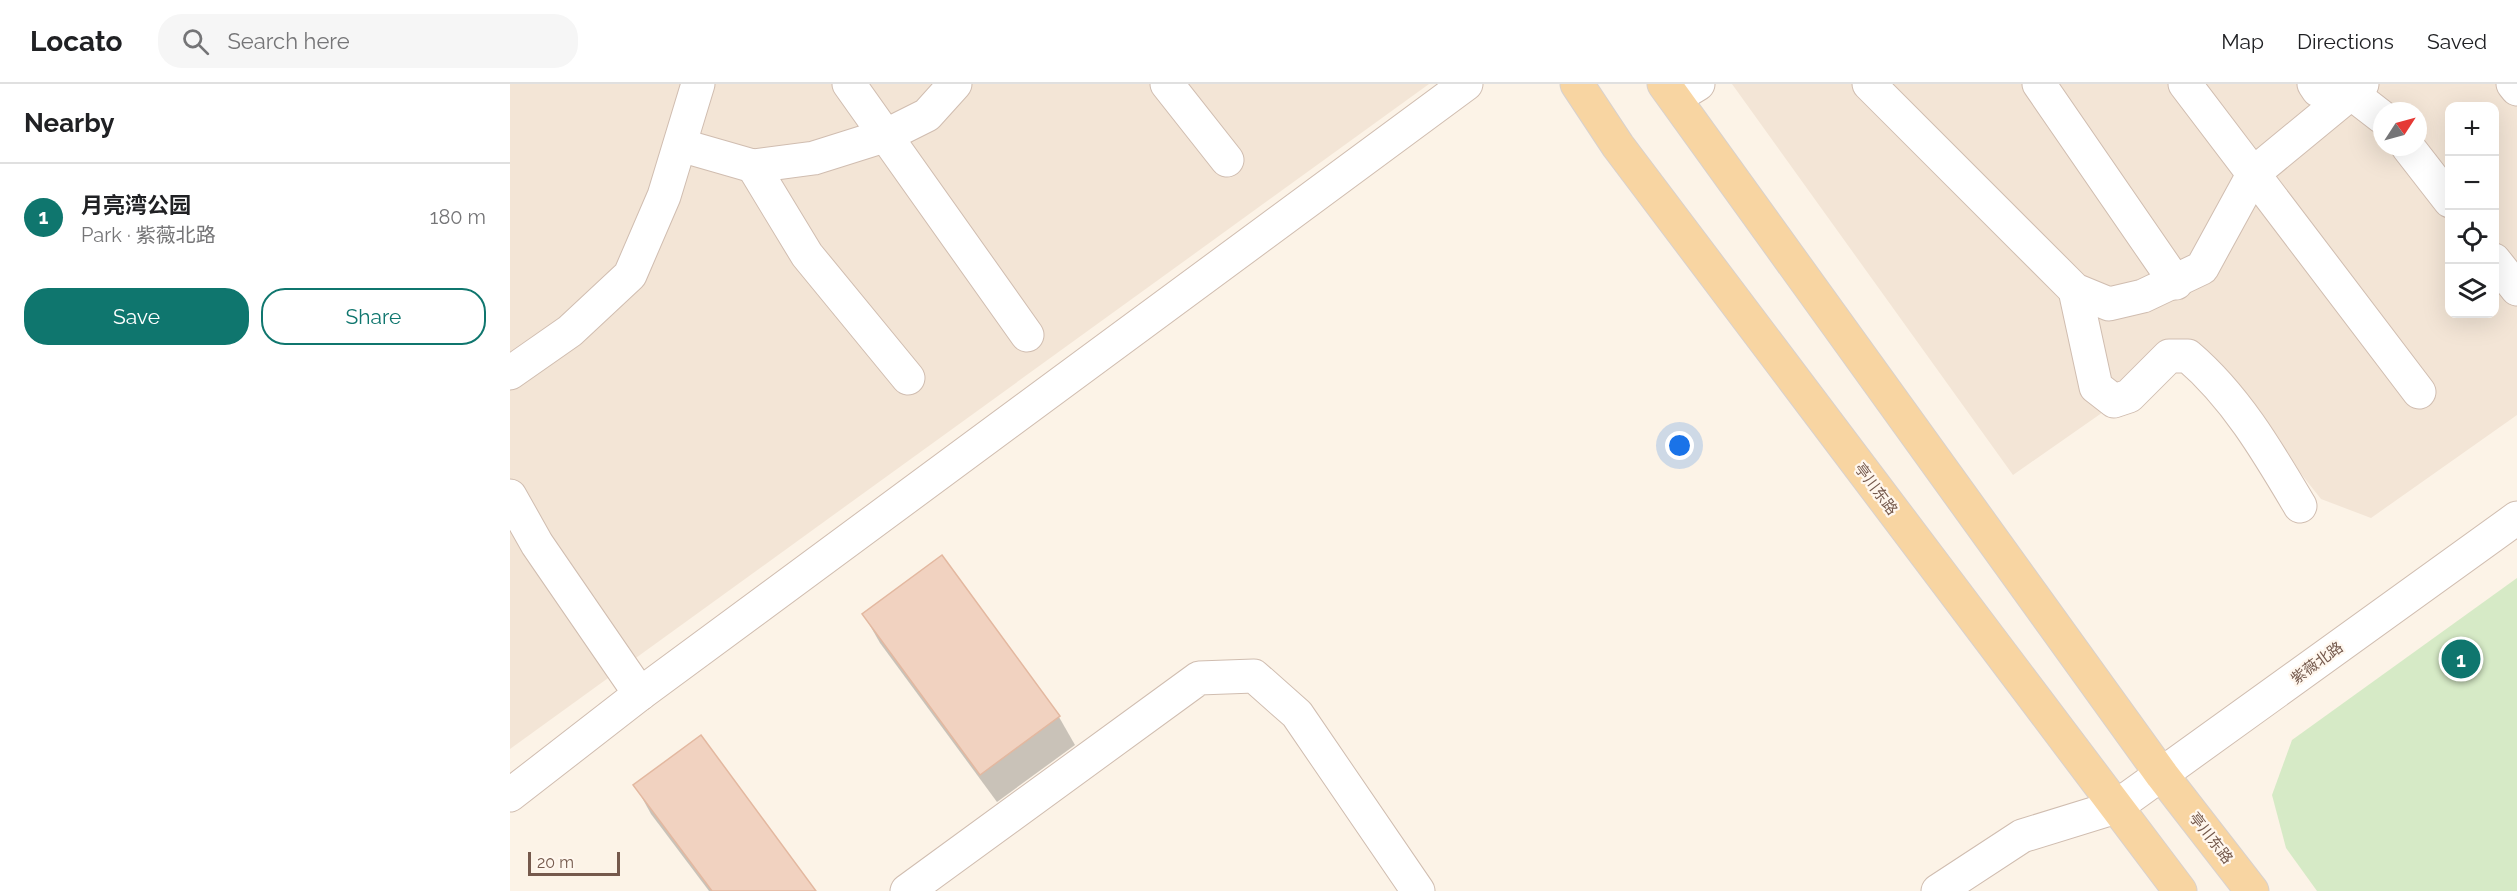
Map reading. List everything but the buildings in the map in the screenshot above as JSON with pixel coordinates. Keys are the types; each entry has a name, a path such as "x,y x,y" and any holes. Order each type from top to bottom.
{"main road":[{"name":"亭川东路","path":"1576,84 1618,146 2181,891"},
{"name":"亭川东路","path":"1679,89 2162,775 2252,891"}],"street":[{"path":"510,373 570,331 630,275 664,196 698,84"},
{"path":"849,84 1027,335"},
{"path":"680,145 753,166 814,158 887,135 927,115 955,84"},
{"path":"1167,84 1227,160"},
{"path":"510,795 640,694 1466,84"},
{"path":"1869,84 2075,290 2109,304 2143,296 2176,283 2202,268 2254,173 2357,88"},
{"path":"2039,84 2176,283"},
{"path":"2185,84 2418,392"},
{"path":"2314,84 2318,90 2357,88"},
{"path":"2513,84 2517,89"},
{"path":"2357,88 2373,107"},
{"path":"2415,156 2445,195"},
{"path":"753,166 807,255 908,378"},
{"path":"2497,264 2517,289"},
{"path":"2075,290 2096,387 2114,401 2130,396 2169,356 2188,356 2207,372 2257,434 2300,506"},
{"path":"510,496 537,544 640,694"},
{"name":"紫薇北路","path":"1938,891 2022,836 2116,807 2517,518"},
{"path":"907,891 1199,678 1254,676 1296,714 1418,891"}],"shaded area":[{"path":"510,84 1429,84 510,749"},
{"path":"1732,84 2517,84 2517,415 2371,518 2321,499 2199,345 2013,475"}],"green space":[{"path":"2517,578 2517,891 2317,891 2286,848 2272,795 2292,740"}],"place":[{"name":"月亮湾公园","path":"2461,659"}]}
